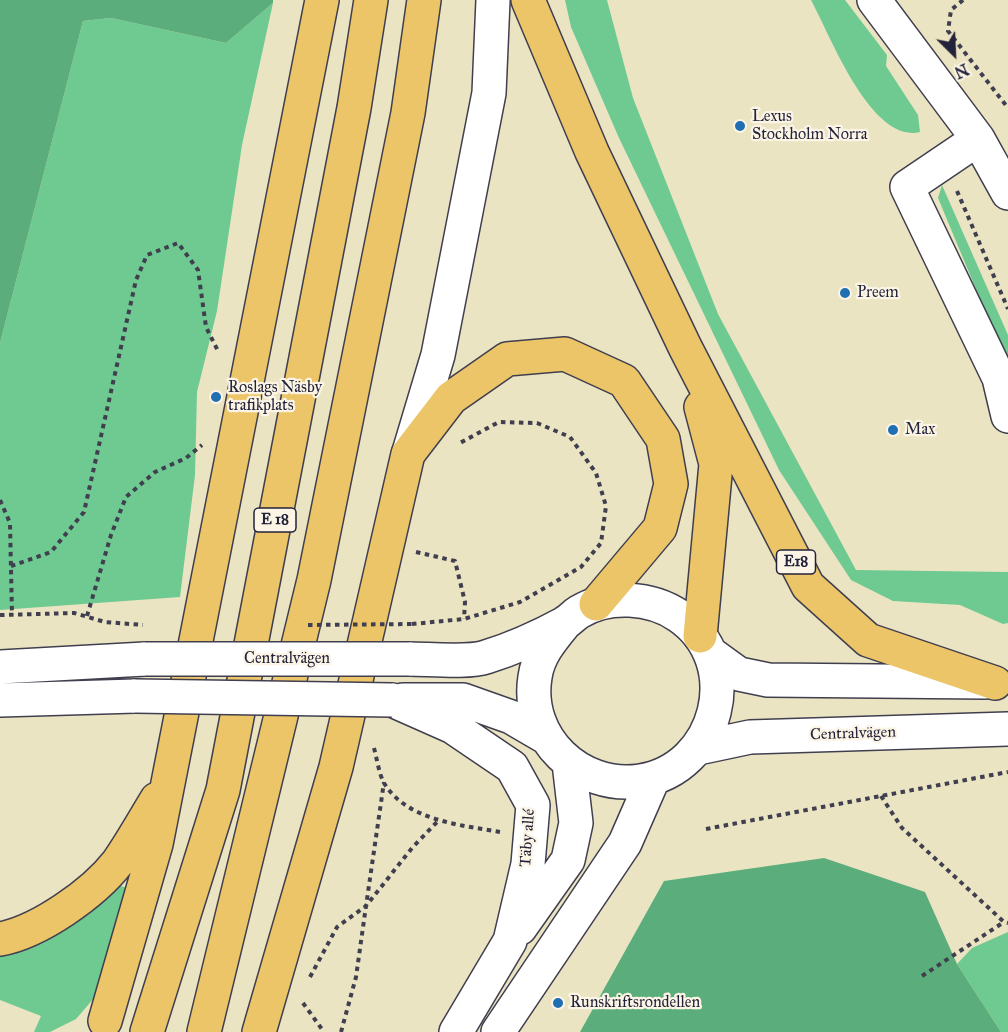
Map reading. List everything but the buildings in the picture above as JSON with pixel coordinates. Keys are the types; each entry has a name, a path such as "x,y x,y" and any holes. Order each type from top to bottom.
{"highway":[{"path":"98,1028 156,844 322,0"},
{"name":"E 18","path":"147,1032 223,790 354,108 371,0"},
{"path":"204,1032 314,580 408,113 424,0"},
{"name":"E18","path":"528,0 592,152 685,347 808,586 868,640 1001,683"},
{"name":"E18","path":"685,347 716,465 705,644"},
{"path":"259,1032 336,767 408,454 451,398 507,359 565,354 624,381 663,438 671,484 660,528 596,604"},
{"path":"0,939 16,936 72,904 117,863 167,782"}],"street":[{"path":"408,454 438,355 489,93 493,0"},
{"path":"874,0 978,139 1008,193"},
{"path":"978,139 908,187 999,378 1008,416"},
{"name":"Centralvägen","path":"0,666 402,645 484,658 566,622 596,604 624,599 653,603 679,616 738,674 768,680 1001,683"},
{"name":"Centralvägen","path":"547,738 536,708 535,677 546,647 566,622"},
{"name":"Centralvägen","path":"0,700 135,696 463,700 511,717 547,738 569,763 595,778 624,783 654,779 678,767 699,748 711,726 717,702 717,677 705,644"},
{"name":"Täby allé","path":"392,700 453,727 512,767 533,805 528,864 510,941"},
{"name":"Centralvägen","path":"699,748 750,736 1008,729"},
{"name":"Täby allé","path":"456,1032 510,941 568,860 576,823 569,763"},
{"path":"498,1032 625,843 654,779"}],"path":[{"path":"963,0 951,10 948,31 1008,108"},
{"path":"11,566 51,552 84,512 136,279 147,255 178,243 198,270 206,327 222,359"},
{"path":"412,624 464,619 520,602 581,567 601,543 606,506 596,473 570,438 537,423 499,422 469,436 454,447"},
{"path":"87,616 111,535 126,497 155,472 186,458 207,440"},
{"path":"0,500 10,522 12,615"},
{"path":"412,551 455,561 465,602 464,619"},
{"path":"0,615 74,613 105,622 152,626"},
{"path":"398,619 402,645"},
{"path":"373,745 384,782 397,798 438,821 504,833"},
{"path":"706,829 1008,772"},
{"path":"341,1032 356,977 384,782"},
{"path":"881,796 902,828 1006,922 922,976"},
{"path":"308,986 321,952 337,927 366,906 412,848 438,821"},
{"path":"301,1010 305,994"},
{"path":"303,1003 324,1032"}],"green space":[{"path":"0,0 273,0 273,3 226,43 111,18 83,21 0,343"},
{"path":"565,0 607,0 633,98 718,314 856,570 1008,572 1008,623 1003,624 960,605 893,601 851,580 779,470 619,138 571,27"},
{"path":"811,0 845,0 887,55 886,66 918,115 920,132 902,131 885,121 869,105 854,84"},
{"path":"273,3 242,145 217,311 197,392 195,475 180,597 0,610 0,343 83,21 111,18 226,43"},
{"path":"942,185 1008,335 1008,366 938,198"},
{"path":"824,858 925,892 957,964 1001,1032 580,1032 664,881"},
{"path":"118,885 127,888 94,998 76,1019 50,1032 34,1032 41,1016 0,1000 0,953 33,944 81,920 107,898"},
{"path":"1008,932 1008,1032 1001,1032 957,964 972,948"}],"place":[{"name":"Lexus Stockholm Norra","path":"740,126"},
{"name":"Preem","path":"845,293"},
{"name":"Roslags Näsby trafikplats","path":"216,397"},
{"name":"Max","path":"893,430"},
{"name":"Runskriftsrondellen","path":"558,1003"}]}
